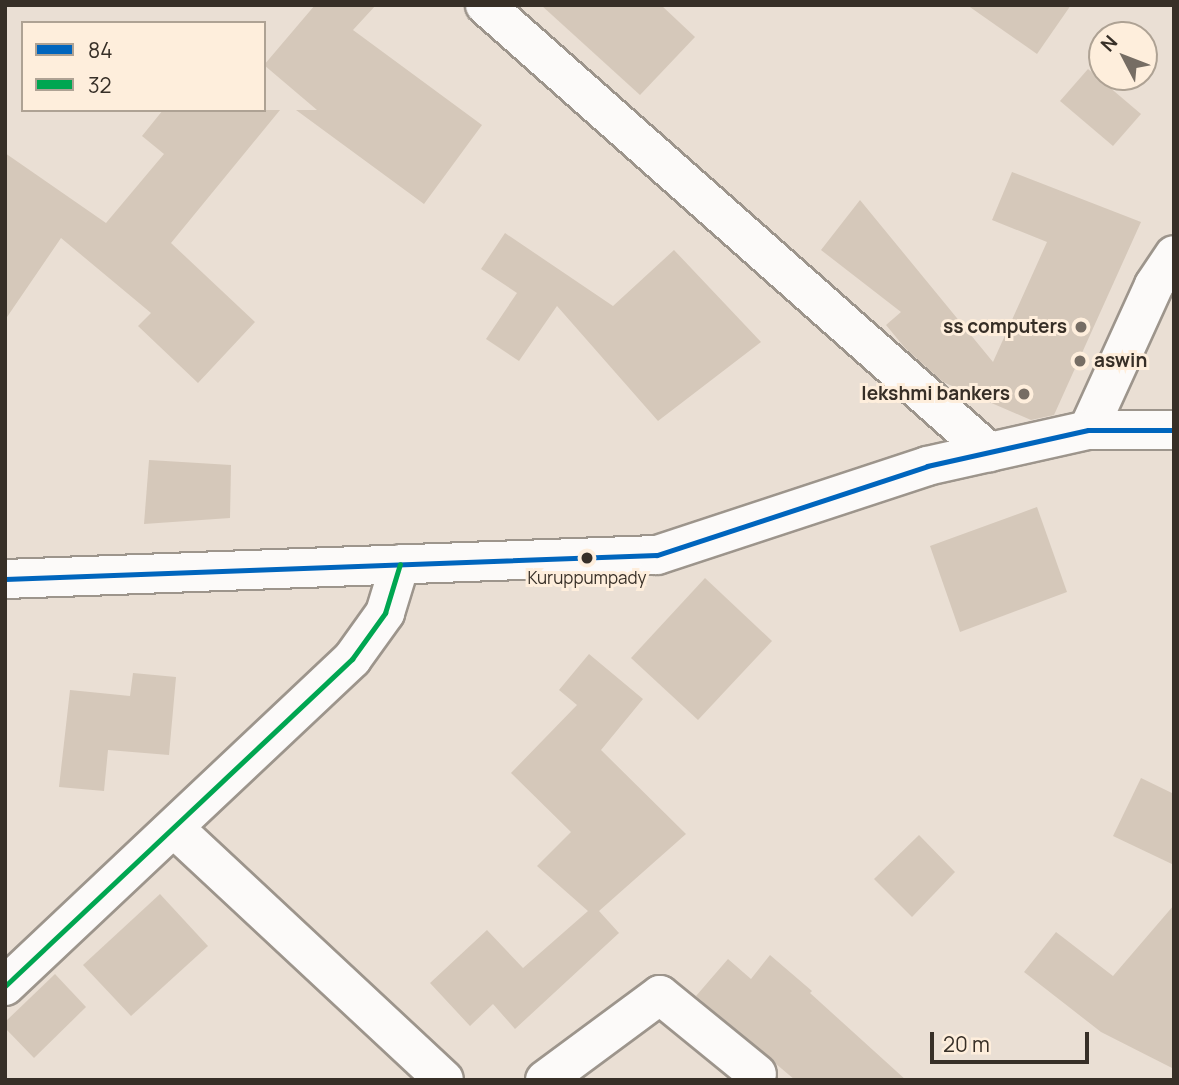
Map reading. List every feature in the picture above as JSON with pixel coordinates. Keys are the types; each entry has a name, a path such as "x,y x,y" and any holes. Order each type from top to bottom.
{"street":[{"path":"485,5 989,452"},
{"path":"1088,429 1154,285 1174,255"},
{"path":"5,579 657,555 927,466 1088,429 1174,430"},
{"path":"5,986 352,659 385,613 400,564"},
{"path":"174,828 444,1080"},
{"path":"545,1080 660,995 757,1074"}],"building":[{"path":"315,5 376,5 353,30 482,125 424,204 296,110 317,110 266,67 266,63"},
{"path":"541,5 661,5 695,37 640,95"},
{"path":"967,5 1071,5 1037,54"},
{"path":"1088,69 1088,91 1114,91 1141,114 1113,146 1060,101"},
{"path":"280,110 171,243 255,322 198,383 138,326 151,313 61,238 5,320 5,153 106,223 164,154 142,136 161,112"},
{"path":"1012,172 1141,222 1054,415 1031,420 943,382 905,348 886,325 901,312 821,250 860,200 993,362 1047,242 992,220"},
{"path":"505,233 613,306 674,250 761,342 658,421 557,306 519,361 486,339 517,293 481,269"},
{"path":"149,460 231,465 230,518 144,524"},
{"path":"1037,507 1067,592 960,632 930,546"},
{"path":"705,578 772,641 698,720 631,658"},
{"path":"589,654 643,699 601,750 686,834 599,911 619,933 515,1029 493,1004 470,1026 430,983 487,930 523,968 588,911 537,866 571,832 511,773 577,705 559,690"},
{"path":"133,673 176,677 169,755 108,750 104,791 59,787 70,690 130,696"},
{"path":"1141,778 1174,794 1174,865 1113,836"},
{"path":"919,835 955,872 912,917 874,879"},
{"path":"160,894 208,946 131,1016 83,965"},
{"path":"1174,905 1174,1069 1101,1032 1024,972 1056,932 1113,976"},
{"path":"770,955 906,1080 795,1080 696,996 728,959 751,979"},
{"path":"55,974 86,1007 34,1058 5,1028 5,1022"}],"transit line":[{"name":"84","path":"5,579 657,555 927,466 1088,430 1174,430"},
{"name":"32","path":"5,986 352,659 385,613 400,564"}],"place":[{"name":"ss computers","path":"1081,327"},
{"name":"aswin","path":"1080,361"},
{"name":"lekshmi bankers","path":"1024,394"},
{"name":"Kuruppumpady","path":"587,558"}]}
